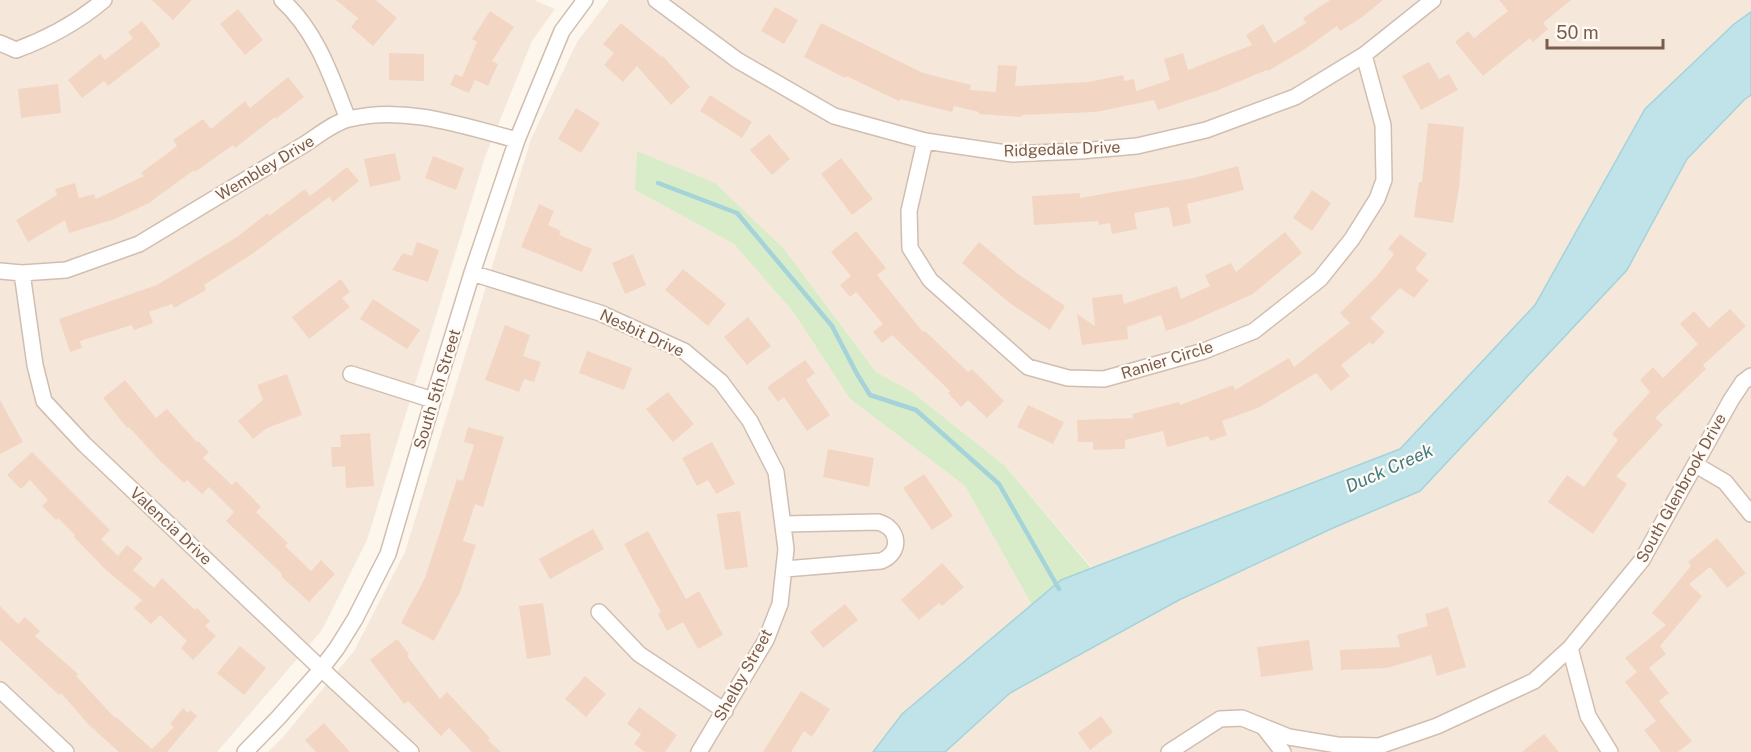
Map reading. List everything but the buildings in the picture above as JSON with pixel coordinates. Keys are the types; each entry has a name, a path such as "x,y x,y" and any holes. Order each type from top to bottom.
{"street":[{"path":"0,43 16,50 41,41 83,18 104,0"},
{"path":"282,0 306,27 325,58 348,119"},
{"name":"South 5th Street","path":"245,752 321,669 355,619 388,554 472,273 518,140 562,32 585,0"},
{"name":"Ridgedale Drive","path":"656,0 737,60 834,116 925,141 1013,154 1137,146 1206,130 1295,97 1364,55 1433,0"},
{"name":"Ranier Circle","path":"925,141 909,211 910,249 930,280 1028,367 1068,378 1104,380 1204,351 1254,331 1320,279 1352,239 1377,199 1384,180 1383,125 1364,55"},
{"name":"Wembley Drive","path":"22,273 66,270 139,244 305,144 329,127 348,119 389,115 418,117 518,140"},
{"path":"0,271 22,273"},
{"name":"Valencia Drive","path":"22,273 35,365 45,401 84,444 411,752"},
{"name":"Nesbit Drive","path":"472,273 600,313 684,351 721,382 750,421 776,472 784,524"},
{"path":"351,374 433,400"},
{"name":"South Glenbrook Drive","path":"1168,752 1220,719 1242,718 1289,737 1355,749 1379,746 1448,721 1534,681 1570,648 1642,560 1731,400 1743,382 1751,376"},
{"path":"1696,465 1725,482 1751,514"},
{"path":"784,524 878,522 890,527 896,537 896,544 891,555 881,561 785,569"},
{"name":"Shelby Street","path":"699,752 766,640 780,604 786,549 784,524"},
{"path":"599,612 639,654 725,711"},
{"path":"1570,648 1588,717 1610,752"},
{"path":"0,690 66,752"},
{"path":"1263,726 1283,752"}],"shaded area":[{"path":"0,0 534,0 555,9 532,41 485,157 367,540 322,630 217,752 0,752"},
{"path":"609,0 1751,0 1751,12 1734,24 1645,109 1535,305 1400,449 1093,569 1005,466 911,391 876,372 785,250 635,190 734,244 794,313 850,399 965,486 1032,605 902,714 873,752 268,752 284,736 354,651 405,552 531,139 577,42"},
{"path":"1751,95 1751,752 945,752 1010,693 1179,600 1333,528 1420,491 1627,270 1687,159"}],"green space":[{"path":"637,151 715,183 785,250 876,372 911,391 1005,466 1092,569 1061,580 1032,605 965,486 850,399 794,313 734,244 635,190"}],"water":[{"name":"Duck Creek","path":"1751,12 1751,95 1687,159 1627,270 1420,491 1333,528 1179,600 1010,693 945,752 873,752 902,714 1061,580 1400,449 1535,305 1645,109 1734,24"}],"waterway":[{"path":"658,183 737,213 832,326 870,395 916,410 999,484 1059,589"}]}
